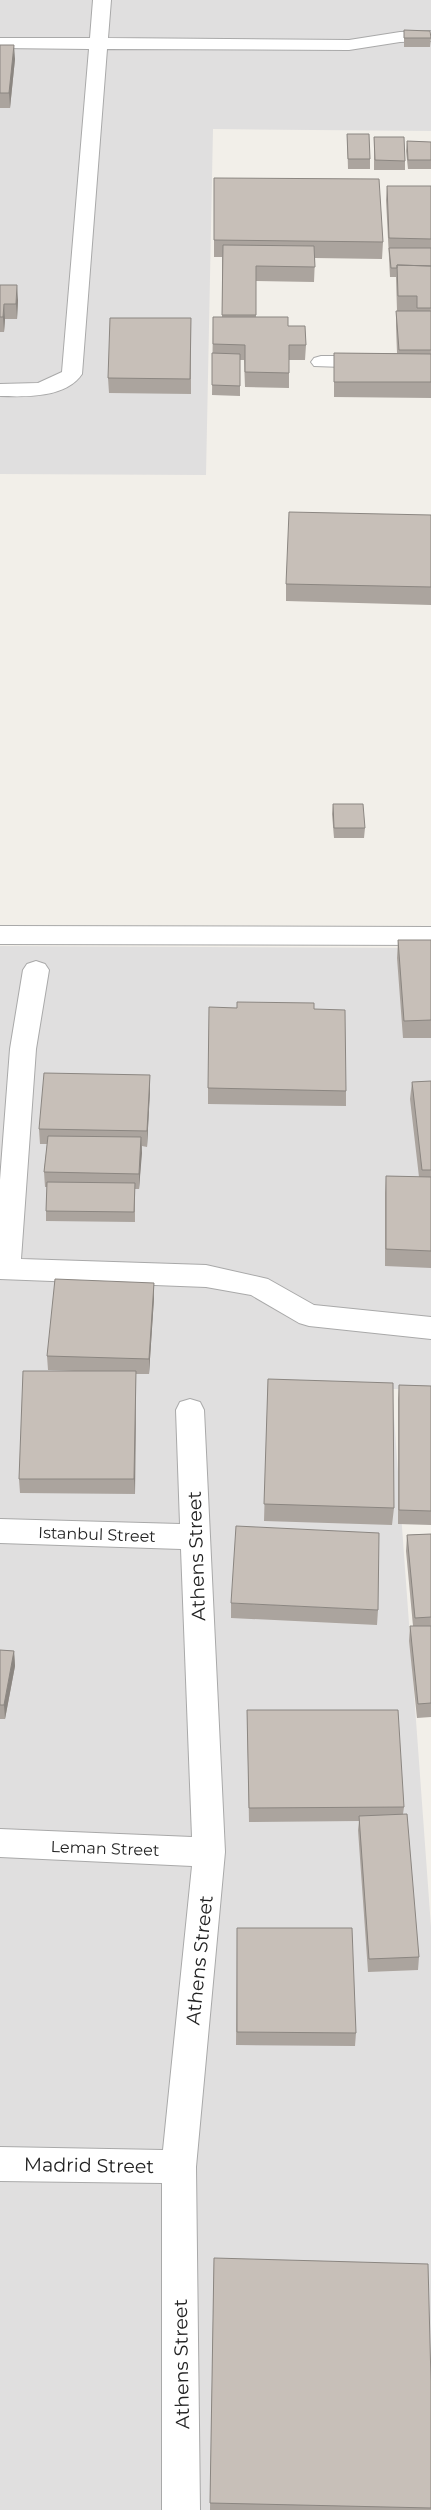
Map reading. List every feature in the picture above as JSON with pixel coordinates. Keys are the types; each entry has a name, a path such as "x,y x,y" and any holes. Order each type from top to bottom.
{"street":[{"path":"0,390 36,391 61,383 72,374 100,45 102,0"},
{"path":"0,43 349,45 431,36"},
{"path":"349,45 398,54 423,54"},
{"path":"321,362 389,362"},
{"path":"0,935 431,936"},
{"path":"36,970 12,1049 3,1269 206,1276 258,1286 309,1315 431,1328"},
{"name":"Athens Street","path":"181,2510 179,2167 209,1852 190,1410"},
{"name":"Istanbul Street","path":"0,1531 195,1537"},
{"name":"Leman Street","path":"0,1844 209,1852"},
{"name":"Madrid Street","path":"0,2164 179,2167"}],"shaded area":[{"path":"0,0 431,0 431,131 213,129 206,475 0,474"},
{"path":"0,946 431,948 431,1389 392,1389 431,1927 431,2510 0,2510"}],"building":[{"path":"404,30 430,31 431,38 404,38"},
{"path":"0,45 14,45 9,93 0,93"},
{"path":"347,134 369,134 370,159 348,159"},
{"path":"374,137 404,137 405,161 375,160"},
{"path":"407,141 431,142 431,160 408,160"},
{"path":"214,178 379,179 383,242 214,240"},
{"path":"387,186 431,186 431,239 389,238"},
{"path":"223,245 314,246 315,267 256,266 256,315 222,315"},
{"path":"389,248 431,248 431,266 397,265 397,268 391,268"},
{"path":"397,265 431,266 431,308 417,308 417,296 398,296"},
{"path":"0,285 17,285 16,304 4,304 3,317 0,317"},
{"path":"396,311 431,311 431,350 399,350"},
{"path":"213,317 288,317 288,326 305,326 306,345 289,345 289,373 245,372 245,345 213,344"},
{"path":"110,318 191,318 190,379 108,378"},
{"path":"212,353 240,354 240,386 212,385"},
{"path":"334,353 431,354 431,382 334,382"},
{"path":"289,512 431,515 431,587 286,584"},
{"path":"333,804 363,804 365,828 334,828"},
{"path":"398,940 431,940 431,1020 404,1021"},
{"path":"237,1002 314,1003 314,1009 345,1010 346,1091 208,1088 209,1007 237,1008"},
{"path":"44,1073 150,1075 147,1131 39,1129"},
{"path":"431,1081 431,1170 422,1170 412,1082"},
{"path":"48,1136 141,1137 139,1174 44,1172"},
{"path":"386,1176 431,1177 431,1251 386,1249"},
{"path":"47,1182 135,1183 134,1212 46,1211"},
{"path":"55,1279 154,1283 149,1359 47,1356"},
{"path":"23,1371 136,1371 134,1479 19,1479"},
{"path":"268,1379 393,1383 394,1508 264,1504"},
{"path":"399,1385 431,1386 431,1511 399,1510"},
{"path":"236,1526 379,1533 378,1610 231,1603"},
{"path":"431,1534 431,1617 415,1618 407,1535"},
{"path":"410,1626 431,1626 431,1703 418,1704"},
{"path":"0,1650 14,1651 4,1705 0,1705"},
{"path":"247,1710 398,1710 404,1807 249,1808"},
{"path":"407,1814 419,1957 369,1959 359,1816"},
{"path":"237,1928 352,1928 356,2033 237,2032"},
{"path":"214,2258 428,2264 431,2381 431,2508 210,2503"}]}
